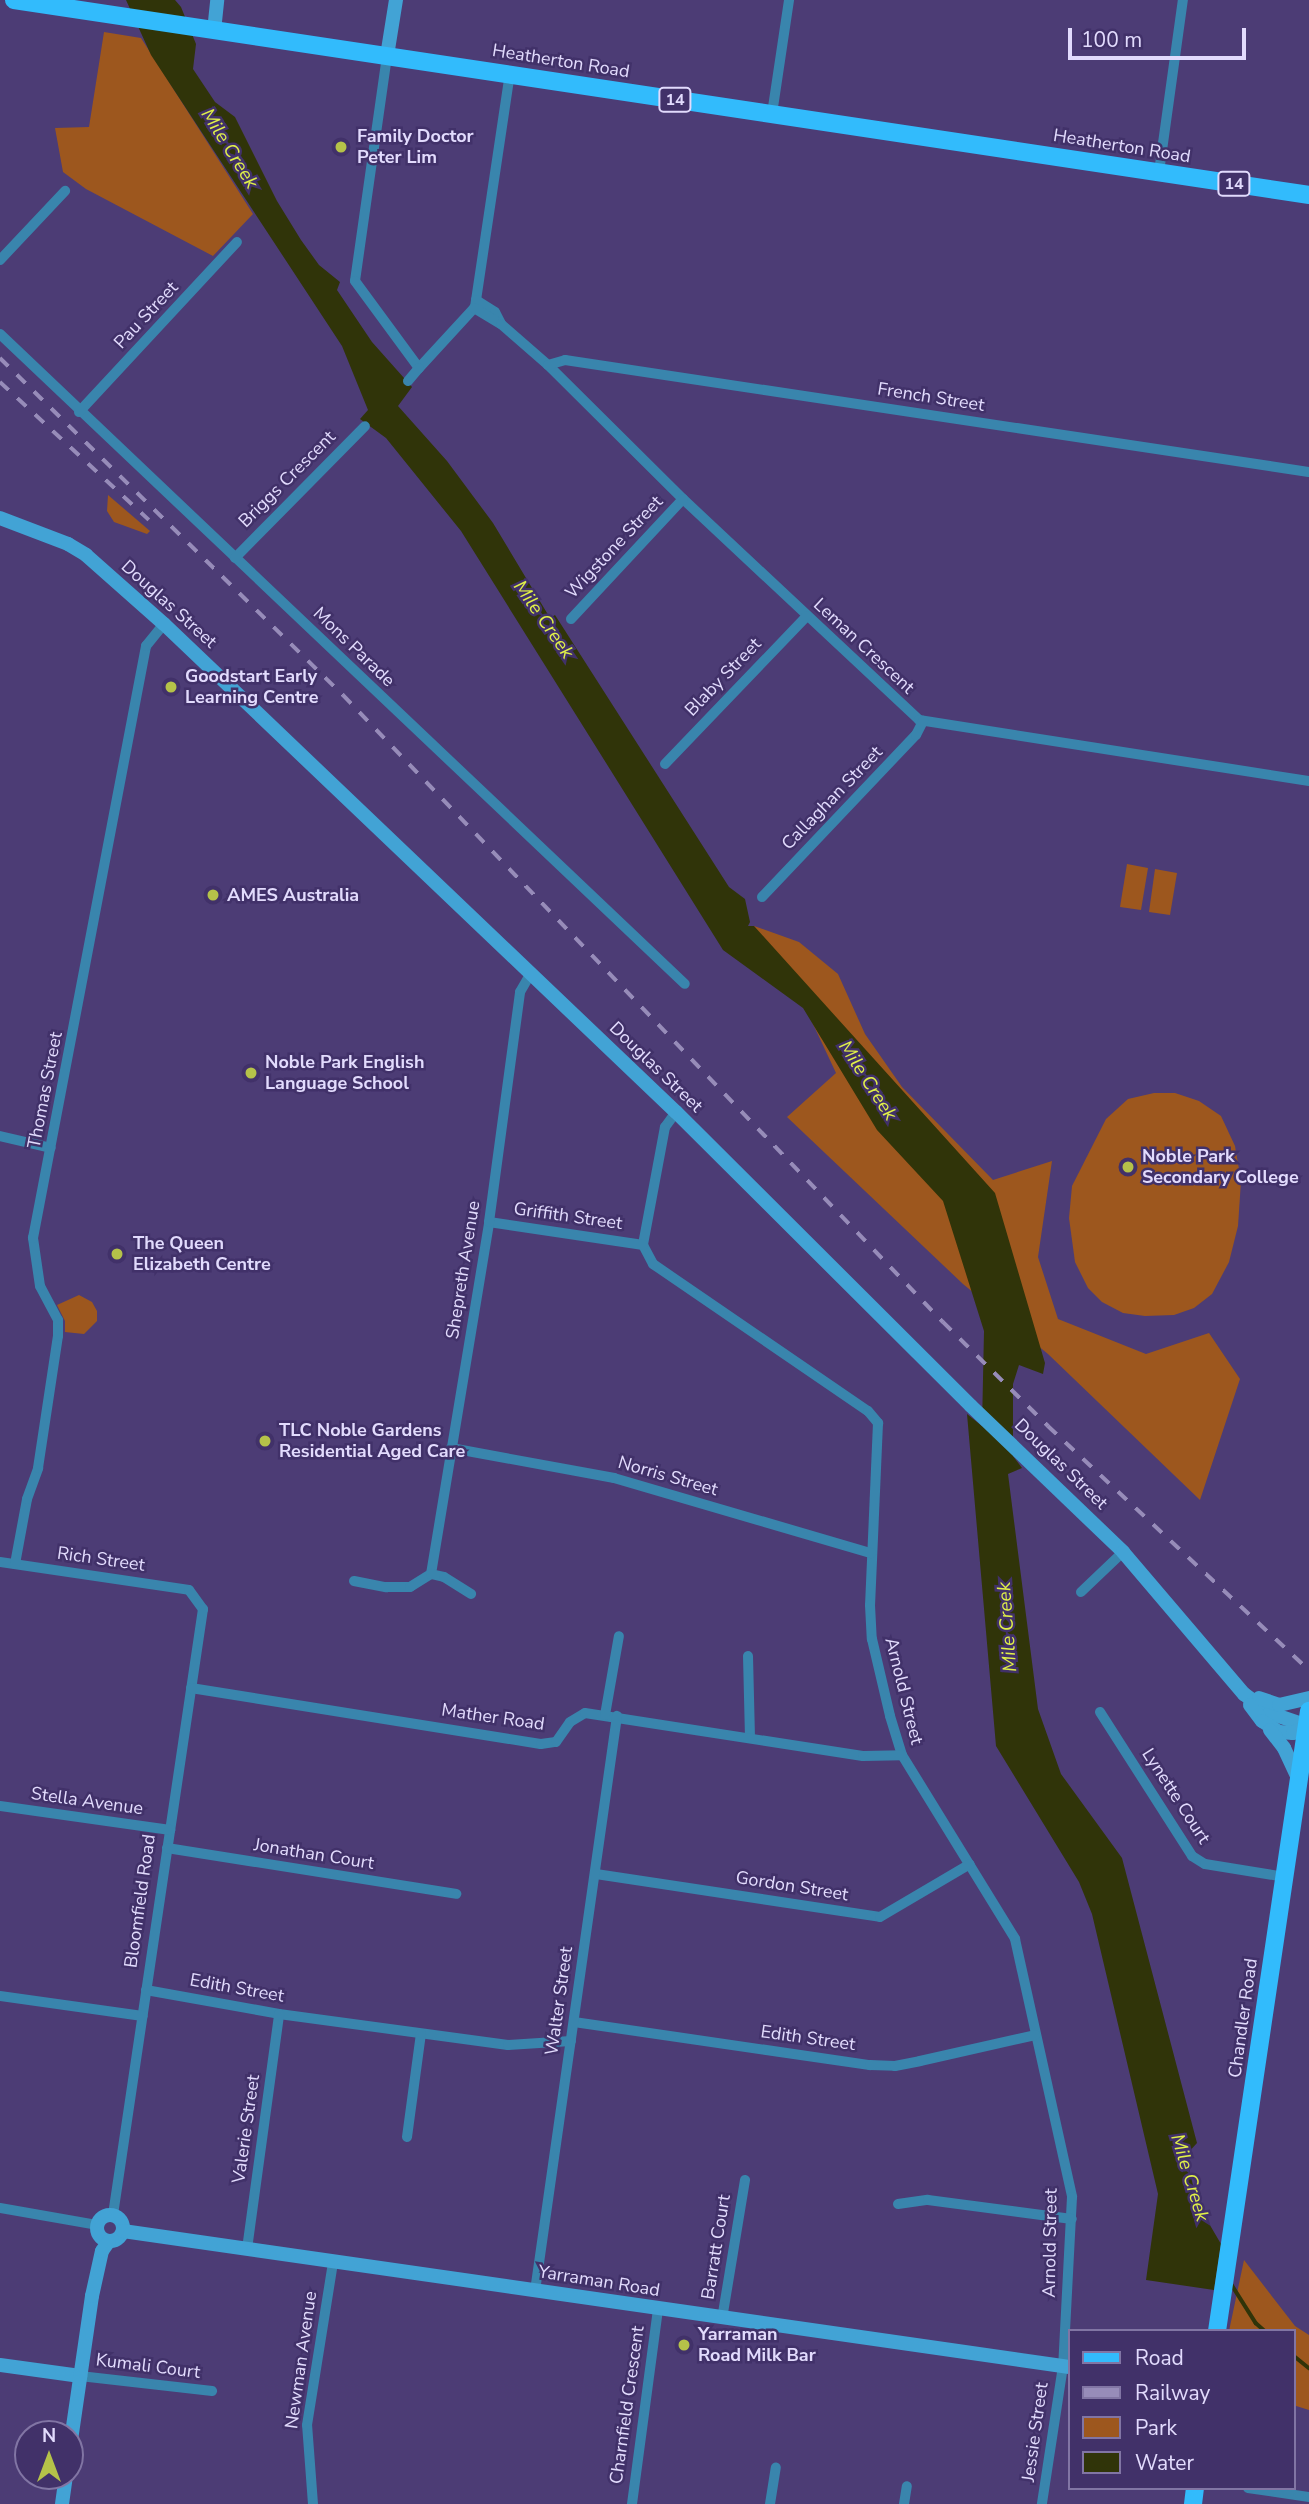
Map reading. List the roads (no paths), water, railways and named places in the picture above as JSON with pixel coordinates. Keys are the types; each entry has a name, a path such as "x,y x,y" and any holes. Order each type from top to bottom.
{"main road":[{"name":"Heatherton Road","path":"14,0 1309,195"},
{"path":"214,31 216,0"},
{"path":"387,56 396,0"},
{"name":"Douglas Street","path":"0,518 83,552 164,624 676,1112 971,1406 1123,1552 1242,1691 1284,1748 1299,1780"},
{"path":"1242,1691 1279,1705 1309,1698"},
{"name":"Douglas Street","path":"1242,1691 1270,1713 1308,1721"},
{"path":"1262,1721 1282,1733 1293,1733 1308,1721"},
{"name":"Chandler Road","path":"1217,2329 1308,1721"},
{"path":"74,2420 92,2296 102,2251 109,2241 116,2239 123,2231 122,2223 113,2215 105,2216 97,2225 101,2237 109,2241"},
{"name":"Yarraman Road","path":"123,2231 658,2310 1066,2366"},
{"path":"0,2365 80,2376"}],"street":[{"path":"772,114 789,0"},
{"path":"1159,172 1183,0"},
{"path":"387,56 355,281 419,368"},
{"path":"408,381 475,304 510,74"},
{"path":"0,260 65,191"},
{"name":"Pau Street","path":"79,412 237,242"},
{"name":"Leman Crescent","path":"475,304 495,312 501,324 548,365 683,499 923,721"},
{"name":"Mons Parade","path":"0,334 79,412 685,984"},
{"name":"French Street","path":"548,365 565,359 1309,472"},
{"name":"Briggs Crescent","path":"235,558 365,426"},
{"name":"Wigstone Street","path":"571,619 683,499"},
{"name":"Blaby Street","path":"665,764 807,616"},
{"name":"Thomas Street","path":"15,1564 27,1499 38,1468 58,1336 58,1320 40,1286 33,1238 146,646 164,624"},
{"path":"923,721 1309,781"},
{"name":"Callaghan Street","path":"762,897 916,735 923,721"},
{"name":"Shepreth Avenue","path":"430,1574 489,1222 520,992 531,973"},
{"path":"643,1245 665,1128 676,1112"},
{"path":"0,1136 51,1148"},
{"name":"Griffith Street","path":"489,1222 643,1245"},
{"name":"Arnold Street","path":"643,1245 653,1264 868,1411 878,1423 871,1553 872,1639 902,1755 1015,1939 1067,2170 1072,2219 1066,2366"},
{"name":"Norris Street","path":"451,1448 614,1478 871,1553"},
{"path":"1081,1592 1123,1552"},
{"name":"Rich Street","path":"0,1562 189,1590 195,1594"},
{"path":"354,1581 386,1587 410,1587 430,1574 444,1577 471,1594"},
{"name":"Bloomfield Road","path":"113,2215 203,1609 195,1594"},
{"path":"605,1715 619,1636"},
{"path":"748,1656 750,1738"},
{"name":"Mather Road","path":"191,1688 541,1744 556,1742 570,1722 585,1713 863,1756 902,1755"},
{"name":"Lynette Court","path":"1100,1712 1192,1856 1205,1864 1285,1877"},
{"name":"Walter Street","path":"535,2291 617,1716"},
{"name":"Stella Avenue","path":"0,1806 170,1830"},
{"name":"Jonathan Court","path":"167,1848 456,1894"},
{"name":"Gordon Street","path":"596,1874 880,1917 970,1864"},
{"name":"Edith Street","path":"146,1990 279,2014 508,2045 571,2041"},
{"path":"0,1996 143,2016"},
{"name":"Valerie Street","path":"247,2249 279,2014"},
{"name":"Edith Street","path":"574,2022 870,2065 895,2066 1035,2035"},
{"path":"407,2137 421,2034"},
{"name":"Barratt Court","path":"722,2319 745,2180"},
{"path":"898,2204 928,2200 1072,2219"},
{"path":"0,2208 97,2225"},
{"name":"Newman Avenue","path":"313,2504 307,2425 333,2262"},
{"name":"Charnfield Crescent","path":"632,2504 658,2310"},
{"name":"Jessie Street","path":"1042,2504 1066,2366"},
{"name":"Kumali Court","path":"80,2376 212,2391"},
{"path":"770,2504 776,2466"},
{"path":"904,2504 906,2486"},
{"path":"1262,2490 1309,2497"}],"water":[{"path":"126,0 175,0 181,7 196,44 193,69 215,102 235,117 277,201 301,240 319,265 340,282 337,290 372,342 412,387 398,406 447,461 493,523 550,618 555,615 729,887 745,899 750,922 748,926 754,926 995,1193 1045,1363 1043,1374 1019,1365 1013,1384 1013,1456 1022,1468 1008,1474 1038,1709 1061,1774 1122,1858 1197,2143 1186,2155 1197,2203 1221,2244 1214,2290 1146,2280 1158,2194 1092,1914 1079,1882 996,1746 967,1414 982,1426 984,1331 943,1201 877,1130 803,1008 723,950 461,531 386,438 360,419 368,410 342,346 151,55"}],"waterway":[{"name":"Mile Creek","path":"1232,2285 1263,2329"},
{"name":"Mile Creek","path":"1295,2357 1309,2368"}],"railway":[{"path":"0,358 343,695 943,1322 1048,1426 1309,1670"},
{"path":"0,382 149,520"}],"place":[{"name":"Family Doctor Peter Lim","path":"341,147"},
{"name":"Goodstart Early Learning Centre","path":"171,687"},
{"name":"AMES Australia","path":"213,895"},
{"name":"Noble Park English Language School","path":"251,1073"},
{"name":"Noble Park Secondary College","path":"1128,1167"},
{"name":"The Queen Elizabeth Centre","path":"117,1254"},
{"name":"TLC Noble Gardens Residential Aged Care","path":"265,1441"},
{"name":"Yarraman Road Milk Bar","path":"684,2345"}]}
